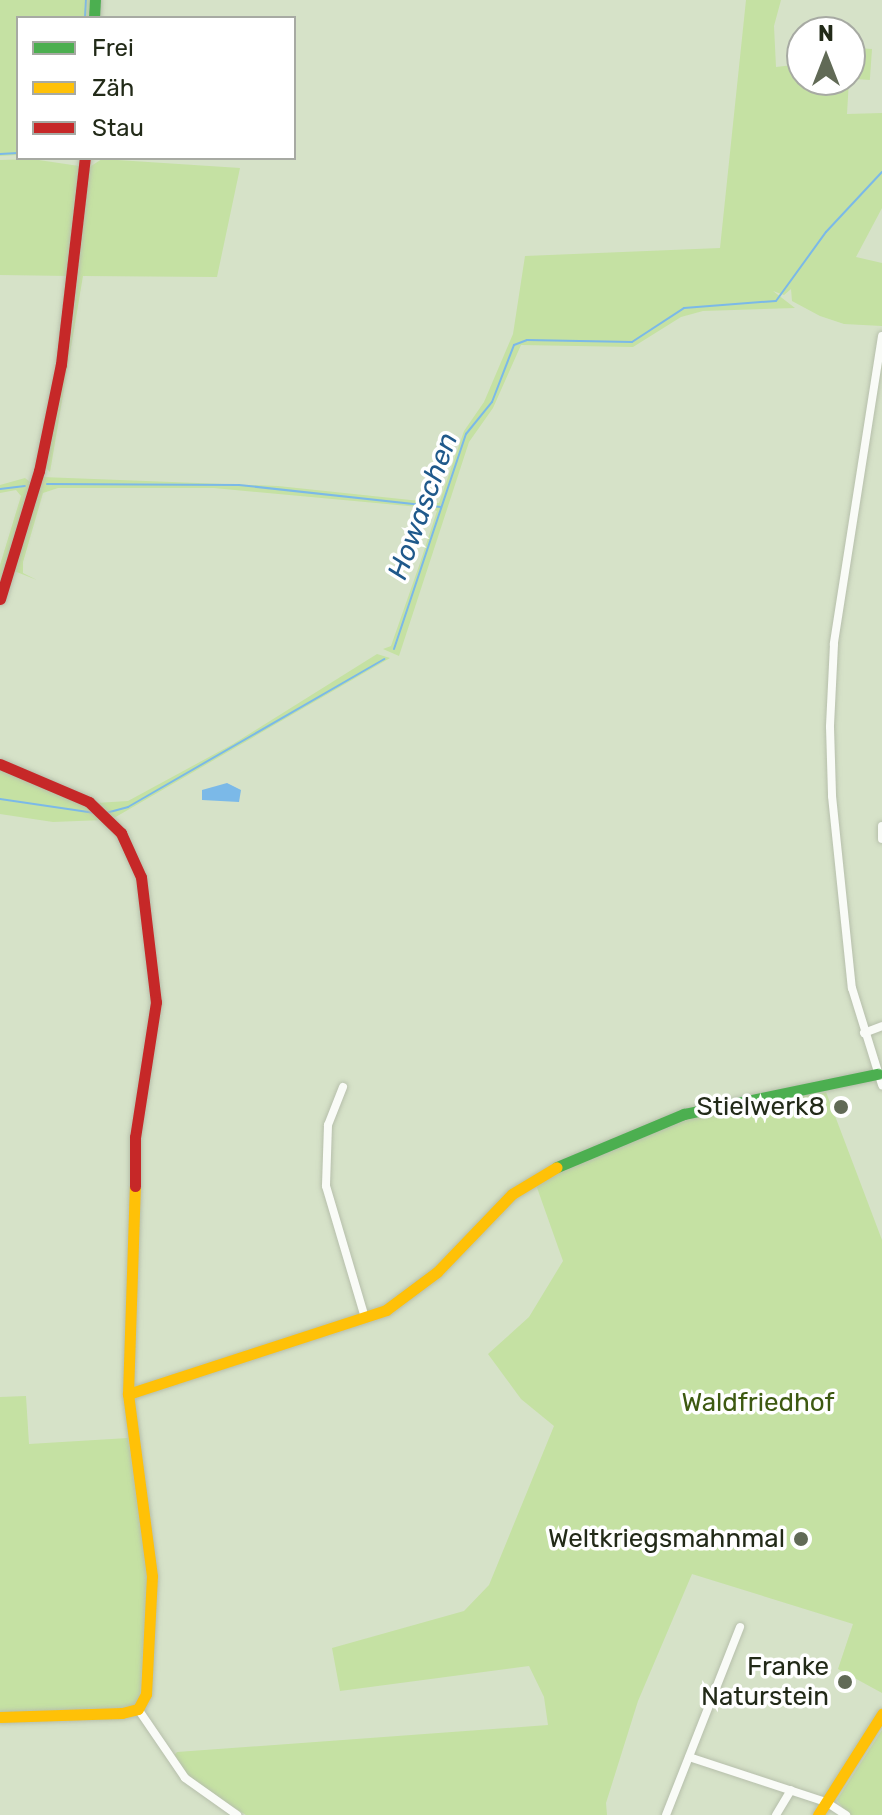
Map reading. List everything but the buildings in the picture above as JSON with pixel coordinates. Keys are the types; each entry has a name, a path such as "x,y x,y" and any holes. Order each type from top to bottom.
{"street":[{"path":"0,599 27,517 59,379 85,160"},
{"path":"128,1394 365,1318 414,1292 503,1201 552,1167 684,1114 880,1080 864,1033 850,973 833,810 830,680 882,336"},
{"path":"0,764 101,812 130,847 141,877 156,1002 135,1137 136,1265 128,1394 152,1576 146,1694 138,1709"},
{"path":"882,826 882,839"},
{"path":"864,1033 882,1026"},
{"path":"343,1087 336,1096 325,1139 326,1186 365,1318"},
{"path":"666,1815 740,1627"},
{"path":"0,1717 138,1709"},
{"path":"138,1709 185,1778 237,1815"},
{"path":"818,1815 882,1714"},
{"path":"689,1757 826,1802 846,1815"},
{"path":"776,1815 791,1790"}],"green space":[{"path":"0,0 90,0 88,16 16,16 16,155 0,156"},
{"path":"746,0 781,0 774,26 776,67 786,66 786,96 848,96 847,114 882,113 882,208 856,257 882,263 882,326 844,324 820,316 792,301 791,289 784,295 773,291 795,308 703,311 681,317 633,347 521,345 493,408 469,442 399,656 383,649 391,646 420,563 437,511 430,508 214,488 58,488 43,493 23,562 23,573 37,580 14,571 42,477 278,486 439,503 464,431 484,402 513,334 525,256 720,248"},
{"path":"866,49 872,49 870,80 866,80"},
{"path":"0,160 39,160 79,166 69,276 0,275"},
{"path":"100,160 117,160 240,168 217,277 83,276 50,472 45,467 73,325 88,168"},
{"path":"25,478 30,482 0,583 0,565 21,496 16,490 0,493 0,485"},
{"path":"377,654 390,658 114,818 96,803 128,801 233,744"},
{"path":"0,767 90,807 103,820 53,822 0,814"},
{"name":"Waldfriedhof","path":"826,1092 882,1240 882,1693 838,1669 853,1624 692,1574 638,1701 606,1803 607,1815 246,1815 191,1781 173,1757 177,1752 548,1725 544,1697 529,1666 340,1691 332,1648 464,1611 489,1585 554,1426 521,1399 488,1354 529,1317 563,1261 535,1182 674,1119"},
{"path":"26,1396 29,1444 128,1438 148,1574 140,1701 129,1708 0,1713 0,1397"},
{"path":"882,1730 882,1815 848,1815 837,1800"}],"water":[{"path":"227,783 241,790 239,802 202,800 202,790"}],"waterway":[{"path":"85,16 86,0"},
{"path":"0,154 16,153"},
{"name":"Howaschen","path":"394,649 466,434 492,402 514,345 527,340 632,342 684,308 776,301 826,232 882,172"},
{"path":"47,484 239,485 441,507"},
{"path":"0,489 25,486"},
{"name":"Howaschen","path":"106,813 128,807 384,659"},
{"name":"Howaschen","path":"0,799 95,813"}],"traffic: fast":[{"path":"94,16 95,0"},
{"path":"557,1167 684,1114 878,1074"}],"traffic: slow":[{"path":"128,1394 386,1310 437,1272 512,1194 557,1167"},
{"path":"0,1717 122,1713 138,1709 146,1694 152,1576 128,1394 135,1186"},
{"path":"818,1815 882,1714"}],"traffic: jam":[{"path":"0,599 39,471 61,364 85,160"},
{"path":"0,764 89,802 121,833 141,877 156,1002 135,1137 135,1186"}],"place":[{"name":"Stielwerk8","path":"841,1107"},
{"name":"Weltkriegsmahnmal","path":"801,1539"},
{"name":"Franke Naturstein","path":"845,1682"}]}
